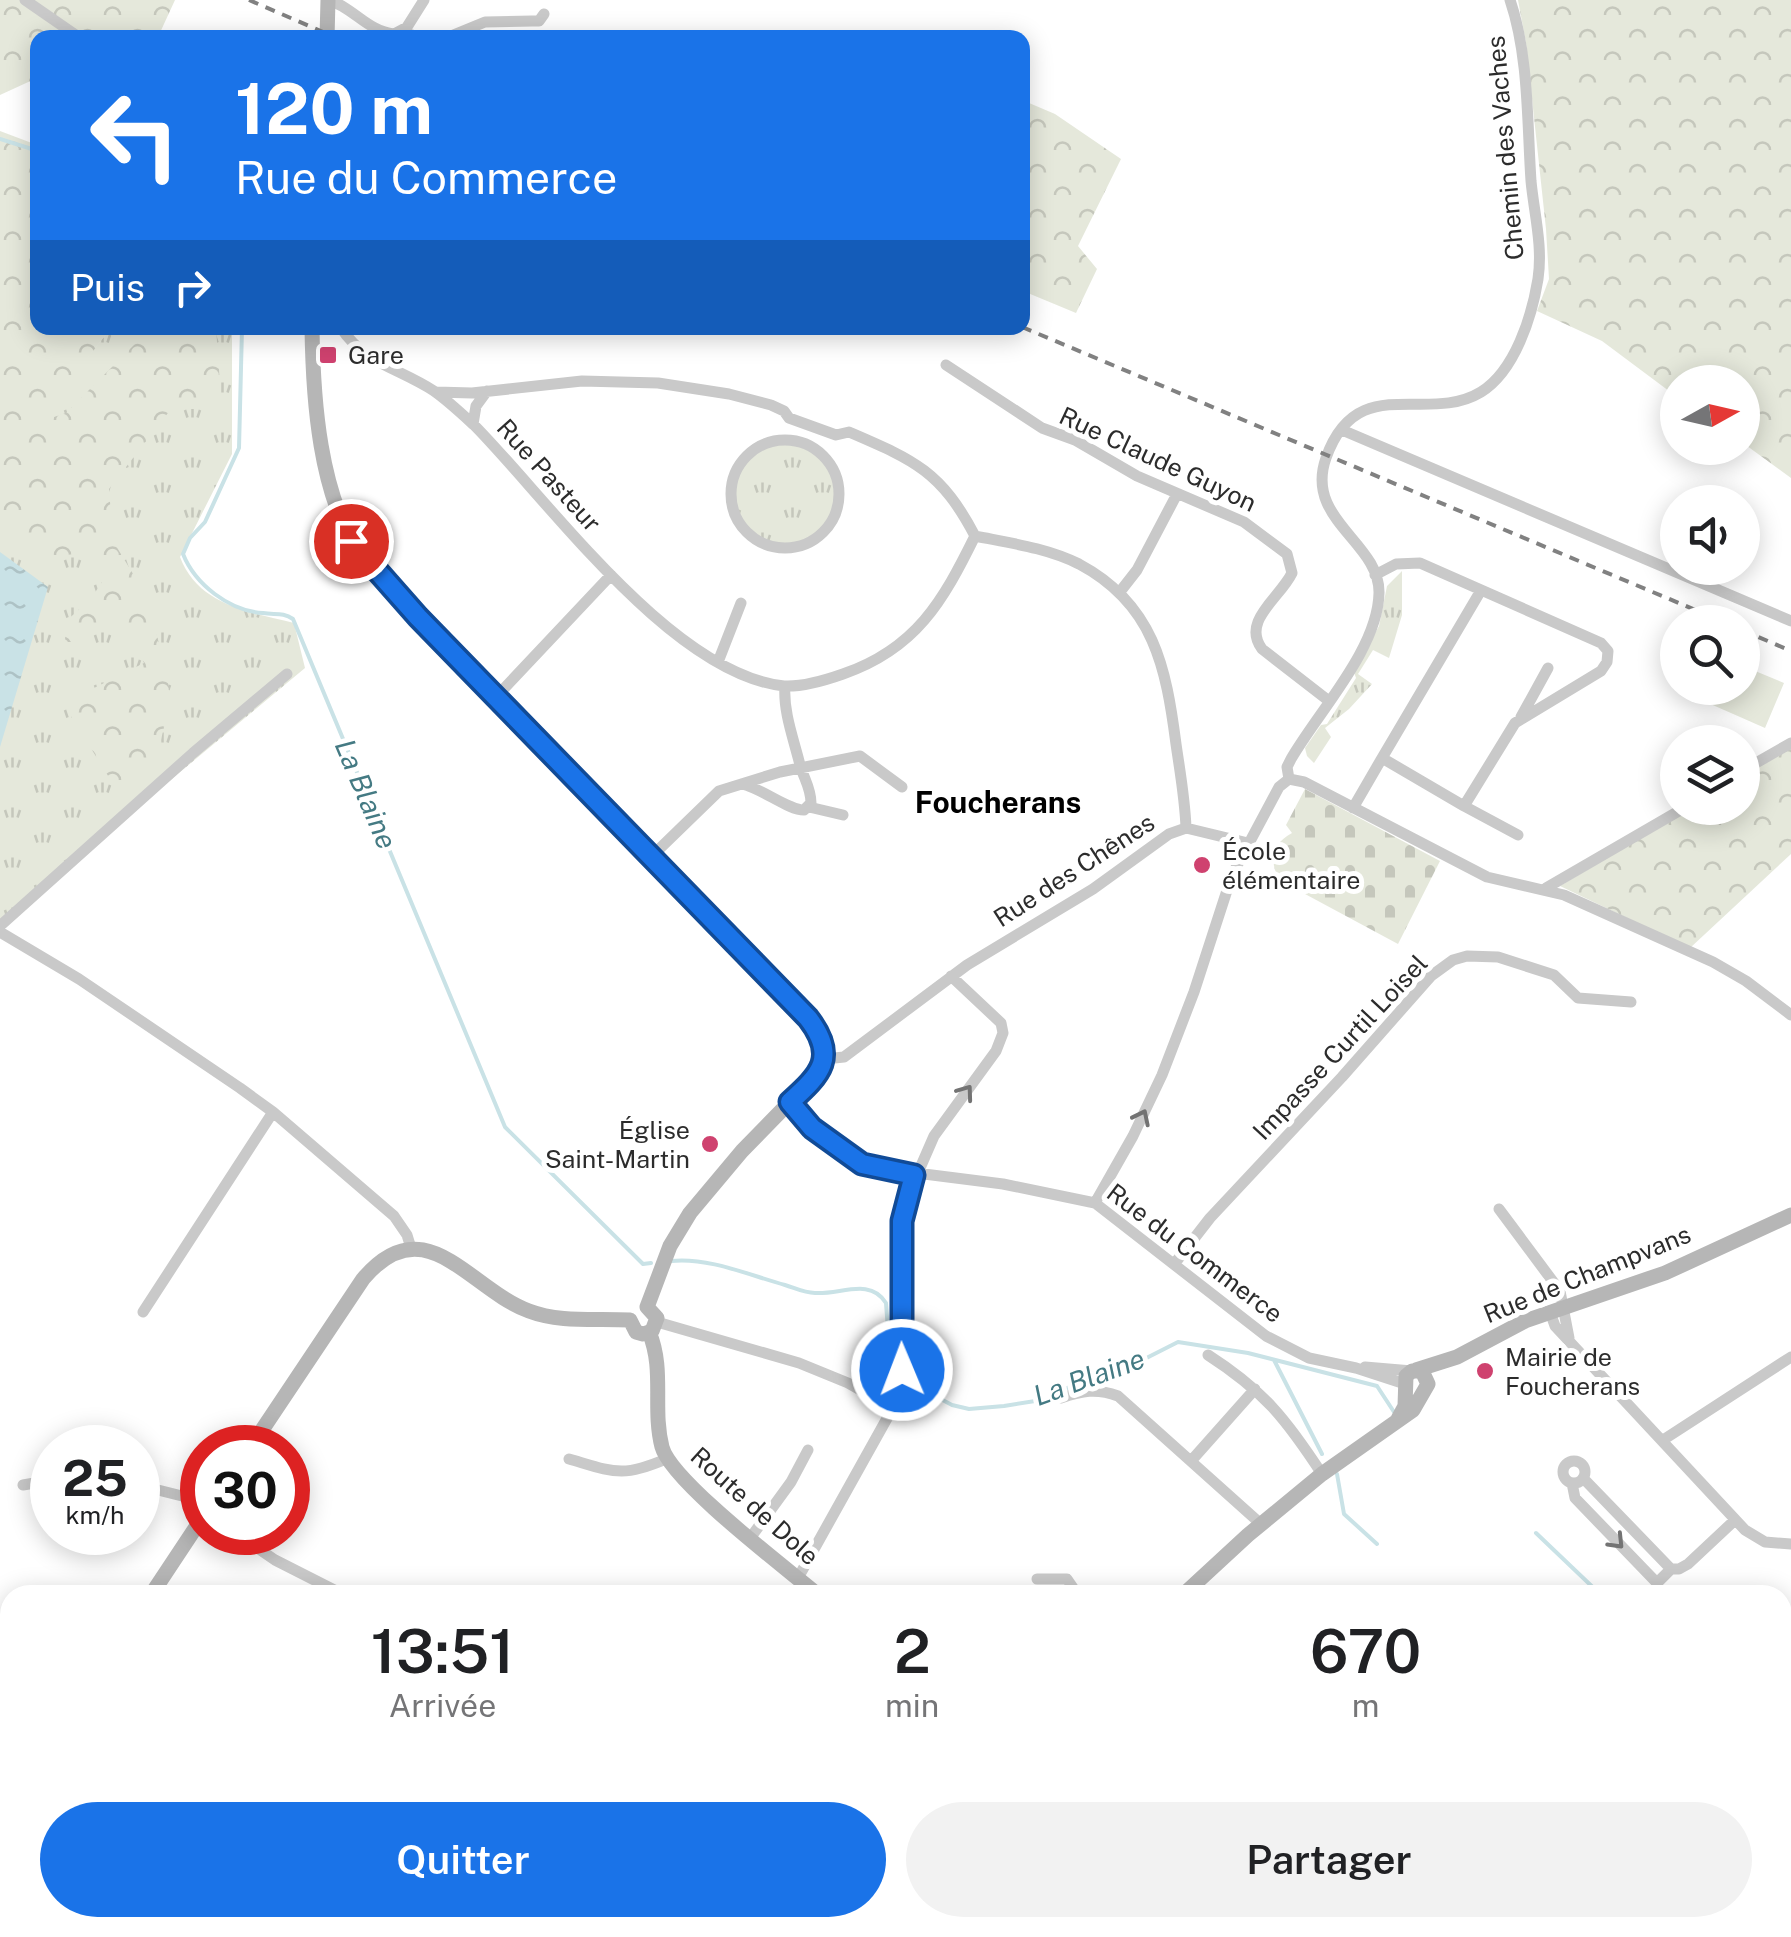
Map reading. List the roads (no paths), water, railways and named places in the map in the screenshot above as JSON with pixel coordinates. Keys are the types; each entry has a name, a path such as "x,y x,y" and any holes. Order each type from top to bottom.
{"main road":[{"path":"327,30 328,0"},
{"path":"313,335 326,462 343,526 378,576 808,1018 823,1044 825,1059 814,1080 742,1151 690,1213 670,1246 648,1307"},
{"name":"Rue de Champvans","path":"1410,1378 1525,1321 1556,1316 1665,1273 1791,1215"},
{"path":"265,1425 363,1280 386,1257 411,1248 439,1255 527,1311 550,1317 630,1320"},
{"path":"648,1307 654,1312 653,1327 636,1332 630,1320 637,1308 648,1307"},
{"name":"Route de Dole","path":"653,1327 659,1362 660,1431 666,1458 674,1472 806,1585"},
{"name":"Rue de Champvans","path":"1194,1585 1322,1474 1413,1410 1425,1389 1456,1357"},
{"path":"1410,1378 1412,1393 1425,1389"},
{"path":"1398,1419 1405,1406 1410,1378"},
{"path":"158,1585 180,1551"}],"street":[{"path":"25,0 68,30"},
{"path":"328,0 377,30"},
{"path":"402,30 424,0"},
{"name":"Chemin des Vaches","path":"1342,430 1354,416 1373,408 1461,400 1480,392 1501,372 1521,336 1536,291 1540,247 1525,89 1510,0"},
{"path":"466,30 485,22 532,22 544,14"},
{"name":"Rue Pasteur","path":"347,335 361,353 436,392 473,424 611,575 681,636 747,677 784,686 852,671 900,645 940,602 976,536"},
{"name":"Rue Claude Guyon","path":"946,365 1042,428 1075,440 1137,476 1244,522 1287,554 1292,573 1256,624 1256,640 1262,649 1329,701"},
{"path":"436,392 582,381 658,384 729,394 770,405 790,418 836,434 849,432 928,472 957,503 976,536"},
{"path":"473,424 476,406 487,391"},
{"path":"770,442 799,442 820,452 838,483 839,497 830,525 805,544 781,548 766,544 740,524 731,493 742,461 770,442 790,418"},
{"path":"1289,779 1291,759 1374,620 1379,588 1376,574 1335,519 1321,484 1326,456 1342,430 1791,621"},
{"path":"830,464 830,447 836,434"},
{"path":"1119,594 1137,570 1177,494"},
{"name":"Rue des Chênes","path":"825,1059 844,1057 951,976 1093,889 1169,834 1186,828 1166,672 1147,629 1119,594 1092,572 1063,557 976,536"},
{"path":"1376,574 1396,564 1420,563 1601,643 1608,651 1607,662 1600,671 1518,720"},
{"path":"497,696 611,575"},
{"path":"1353,808 1480,592"},
{"path":"718,662 741,603"},
{"path":"1464,806 1548,668"},
{"path":"286,674 193,752 0,929 273,1112 394,1216 407,1234 411,1248"},
{"path":"784,686 787,713 810,790 809,807"},
{"path":"1760,761 1791,743"},
{"path":"652,856 711,797 801,767 860,756 902,786"},
{"path":"1382,758 1518,836"},
{"path":"1095,1203 1133,1136 1176,1042 1225,896 1248,843 1281,783 1289,779 1304,782 1496,881 1546,888 1730,970 1791,1015"},
{"path":"742,784 768,792 793,810 809,807 843,815"},
{"path":"1546,888 1660,822"},
{"path":"1186,828 1248,843"},
{"name":"Impasse Curtil Loisel","path":"1175,1263 1210,1218 1342,1078 1431,976 1453,960 1467,956 1498,957 1554,975 1578,998 1630,1002"},
{"path":"798,1578 892,1408 902,1370 902,1221 915,1175 934,1136 996,1051 1003,1033 1002,1023 951,976"},
{"name":"Rue du Commerce","path":"790,1102 812,1128 862,1164 915,1175 1003,1184 1095,1203 1266,1336 1325,1362 1410,1378"},
{"path":"142,1312 273,1112"},
{"path":"1499,1209 1560,1291 1556,1316 1569,1340 1734,1520 1759,1539 1791,1544"},
{"path":"1556,1316 1569,1340"},
{"path":"653,1327 799,1362 892,1408"},
{"path":"1208,1354 1255,1389 1288,1422 1322,1474"},
{"path":"1663,1440 1791,1357"},
{"path":"1191,1461 1255,1389"},
{"path":"1060,1398 1083,1390 1102,1390 1118,1396 1261,1524"},
{"path":"751,1538 792,1482 808,1450"},
{"path":"569,1459 618,1473 637,1471 666,1458"},
{"path":"1671,1569 1578,1480 1575,1498 1656,1582 1671,1569 1688,1564 1734,1520"},
{"path":"22,1485 30,1484"},
{"path":"268,1555 324,1585"},
{"path":"1037,1578 1067,1579 1071,1585"}],"water":[{"path":"0,552 48,587 0,747"}],"waterway":[{"name":"La Blaine","path":"0,139 30,148"},
{"name":"La Blaine","path":"242,335 239,448 205,522 190,538 183,554 196,576 226,601 250,611 293,619 505,1127 643,1264 651,1263"},
{"name":"La Blaine","path":"671,1261 714,1264 811,1293 872,1291 886,1303 891,1370 895,1375"},
{"name":"La Blaine","path":"907,1381 952,1405 969,1409 1004,1406 1048,1399 1078,1382 1109,1377 1178,1342 1248,1353 1377,1386 1394,1412"},
{"name":"La Blaine","path":"1274,1360 1322,1454"},
{"name":"La Blaine","path":"1337,1474 1344,1514 1377,1544"},
{"name":"La Blaine","path":"1536,1533 1591,1585"}],"railway":[{"path":"249,0 318,30"},
{"path":"1030,330 1684,605"},
{"path":"1760,638 1791,651"}],"place":[{"name":"Gare","path":"328,355"},
{"name":"École élémentaire","path":"1202,865"},
{"name":"Église Saint-Martin","path":"710,1144"},
{"name":"Mairie de Foucherans","path":"1485,1371"}],"district":[{"name":"Foucherans","path":"998,803"}]}
